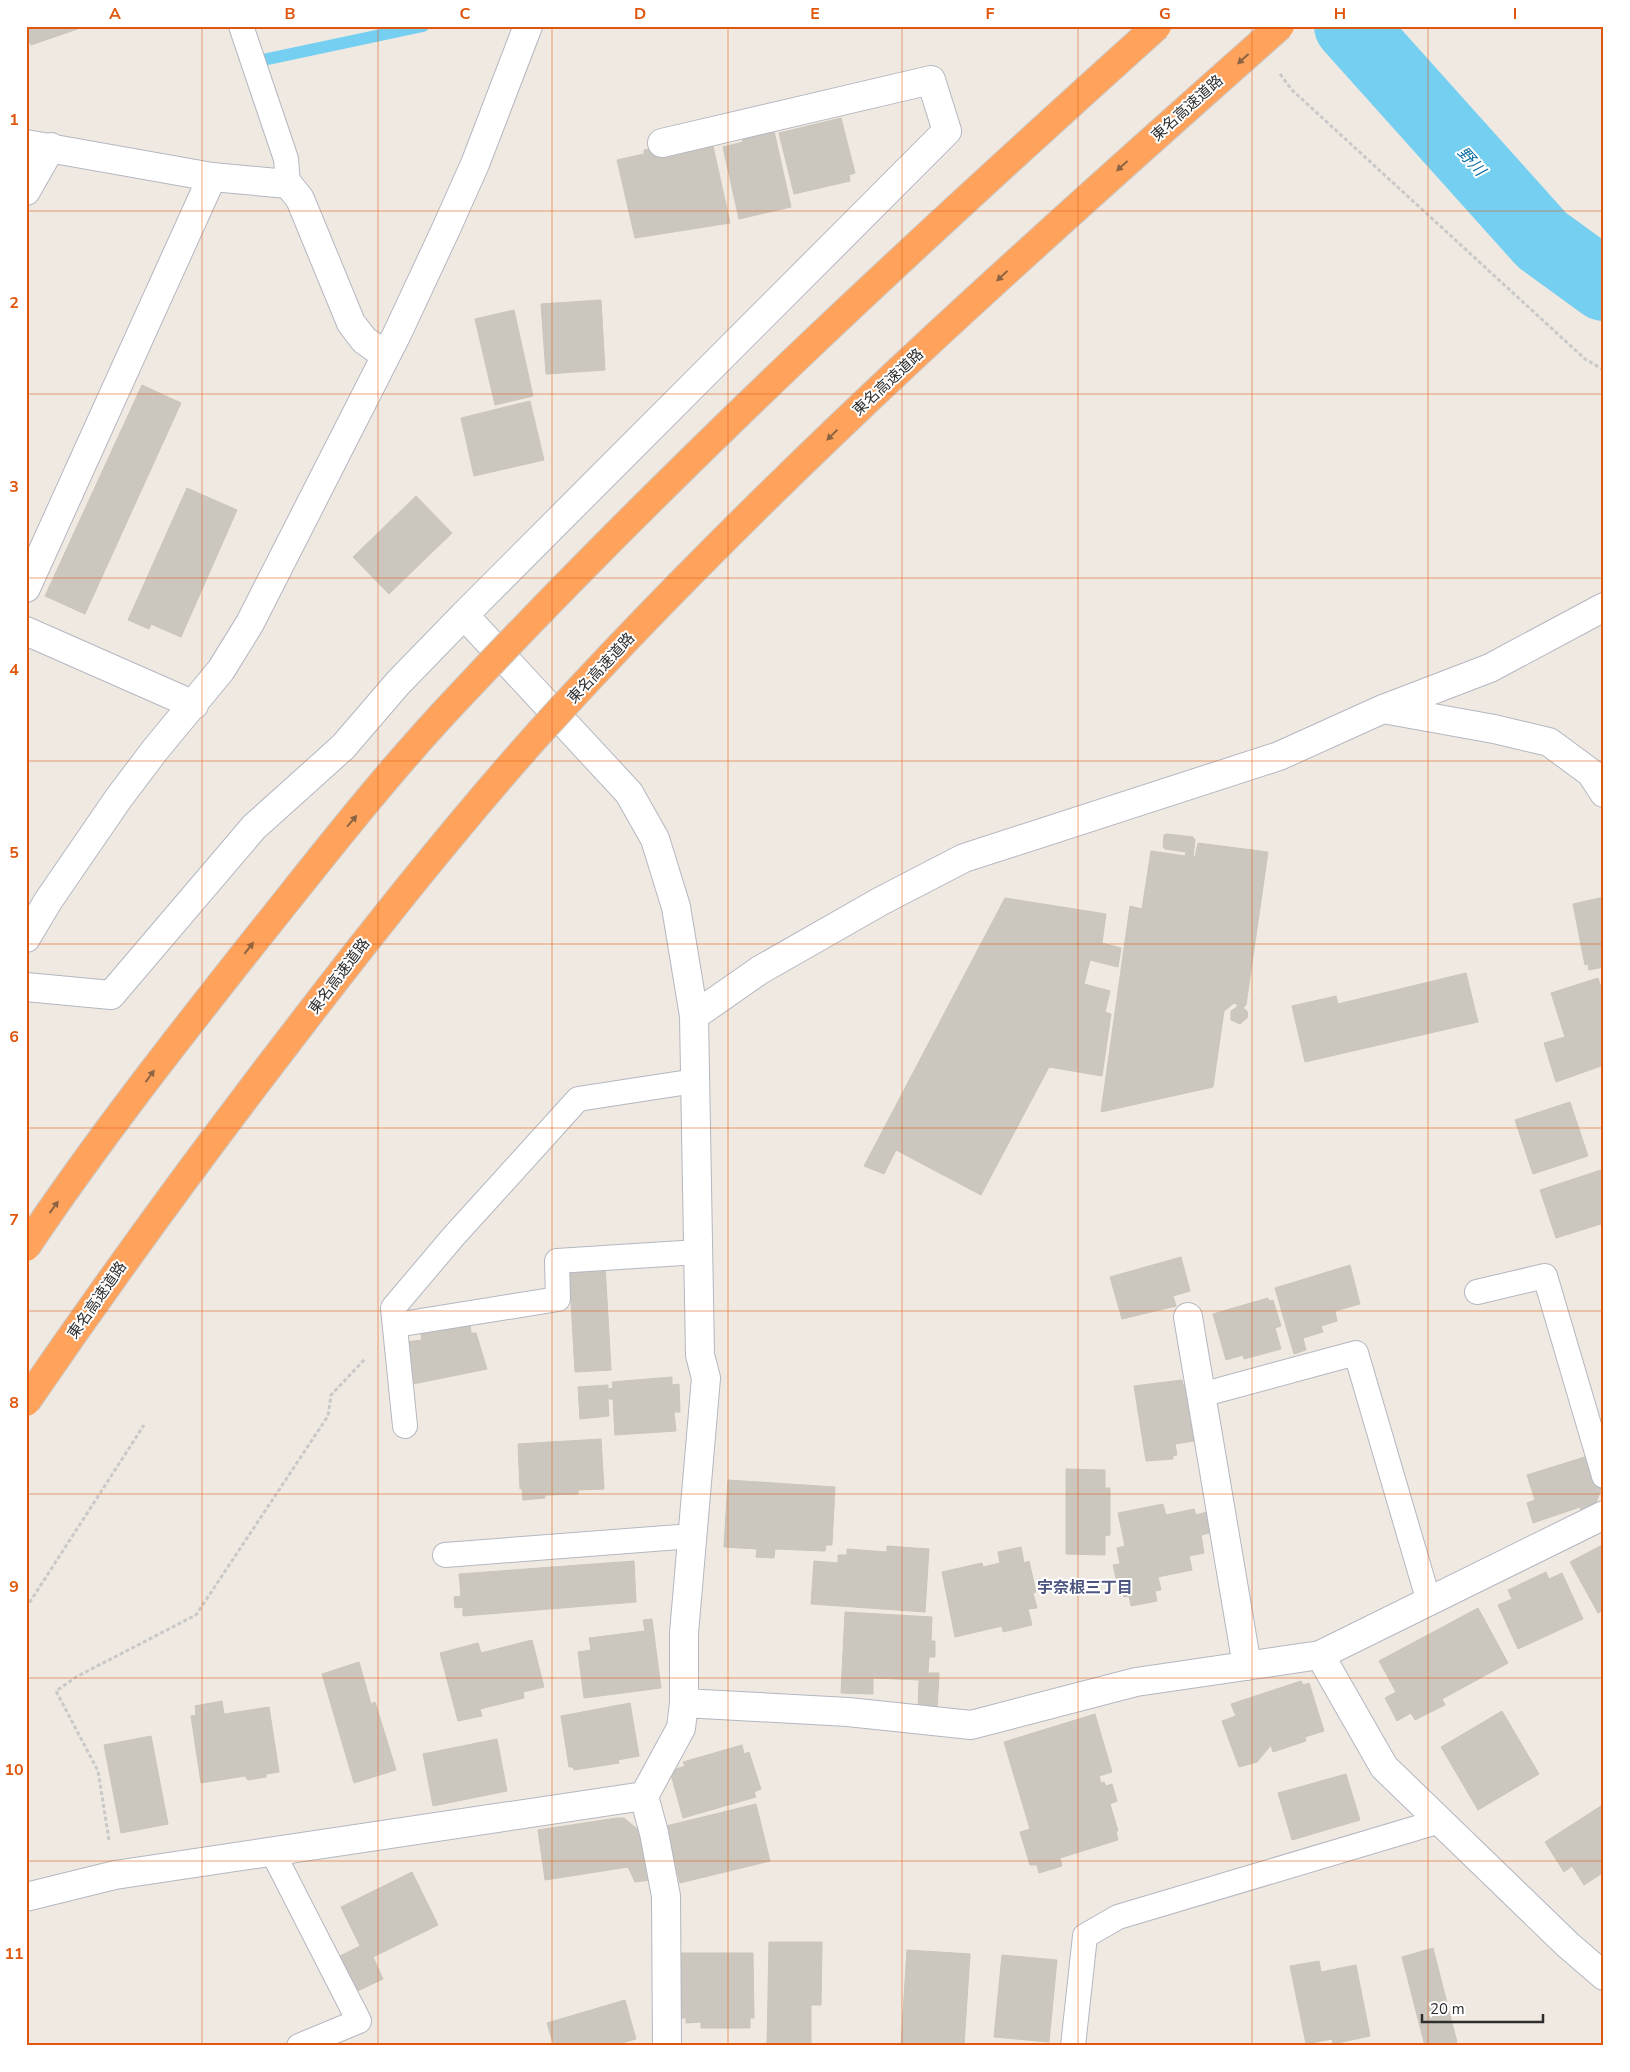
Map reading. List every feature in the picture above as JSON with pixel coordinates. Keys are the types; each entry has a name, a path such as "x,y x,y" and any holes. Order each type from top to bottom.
{"highway":[{"path":"26,1247 179,1036 324,854 453,703 587,563 769,384 891,268 1157,26"},
{"name":"東名高速道路","path":"26,1402 107,1283 359,949 406,888 540,733 691,573 850,417 1093,192 1280,26"}],"street":[{"path":"26,938 48,901 118,799 155,750 222,670 250,623 386,355 475,164 528,26"},
{"path":"26,987 111,995 254,827 343,747 398,683 464,615 947,131 931,80 662,143"},
{"path":"26,191 39,145 212,177 288,184 300,199 351,323 364,340 386,355"},
{"path":"26,588 212,177"},
{"path":"694,1016 760,970 881,900 964,858 1279,756 1383,709 1490,668 1604,607"},
{"path":"464,615 629,793 655,839 676,908 694,1016 700,1356 706,1378 684,1633 684,1703 681,1728 644,1796 654,1833 666,1896 667,2046"},
{"path":"26,631 194,704"},
{"path":"1383,709 1494,729 1549,742 1591,772 1604,793"},
{"path":"1188,1317 1247,1666"},
{"path":"684,1703 848,1712 971,1725 1136,1682 1320,1655 1604,1515"},
{"path":"1320,1655 1384,1767 1568,1945 1604,1976"},
{"path":"26,1897 115,1875 644,1796"}],"lane":[{"path":"241,26 286,159 288,184"},
{"path":"405,1426 393,1308 453,1237 578,1099 695,1080"},
{"path":"396,1325 558,1299 557,1261 698,1252"},
{"path":"1477,1292 1545,1276 1604,1476"},
{"path":"1201,1395 1356,1353 1429,1602"},
{"path":"445,1556 692,1536"},
{"path":"1073,2046 1085,1936 1118,1917 1440,1821"},
{"path":"272,1851 358,2021 299,2046"}],"path":[{"path":"1275,68 1292,90 1585,360 1604,370"},
{"path":"115,1875 98,1771 56,1691 76,1677 196,1615 328,1416 331,1395 396,1325"},
{"path":"26,1608 144,1425"}],"building":[{"path":"26,26 86,26 31,45 29,41 26,42"},
{"path":"841,118 855,173 849,175 850,181 794,194 779,133"},
{"path":"774,131 791,207 739,219 723,147 743,142 742,138"},
{"path":"711,137 730,223 635,238 617,160 644,154 644,150"},
{"path":"601,300 605,370 546,374 541,304"},
{"path":"514,310 533,396 495,405 475,319"},
{"path":"142,385 181,403 85,614 45,596"},
{"path":"530,401 544,460 474,476 461,418"},
{"path":"187,488 237,510 181,637 151,624 149,629 128,620"},
{"path":"416,496 452,533 389,594 353,557"},
{"path":"1164,835 1193,837 1195,840 1193,857 1195,857 1198,843 1268,852 1246,1005 1243,1008 1247,1011 1248,1017 1240,1024 1231,1020 1231,1011 1237,1007 1237,1004 1234,1003 1224,1011 1213,1087 1101,1112 1130,906 1142,909 1151,851 1185,856 1186,852 1165,849 1163,847"},
{"path":"1604,897 1604,967 1589,970 1588,964 1585,965 1573,904"},
{"path":"1005,898 1106,914 1102,943 1121,948 1118,967 1090,960 1084,984 1110,991 1105,1012 1111,1014 1102,1076 1049,1067 981,1195 896,1150 884,1174 864,1166"},
{"path":"1466,973 1478,1022 1305,1062 1292,1006 1336,996 1338,1004"},
{"path":"1598,978 1604,997 1604,1065 1556,1082 1544,1043 1565,1037 1551,993"},
{"path":"1570,1102 1588,1156 1533,1174 1515,1120"},
{"path":"1604,1169 1604,1223 1556,1238 1540,1190"},
{"path":"1181,1257 1190,1291 1173,1296 1176,1306 1122,1319 1110,1277"},
{"path":"605,1264 611,1370 575,1372 569,1267"},
{"path":"1350,1265 1360,1304 1335,1311 1337,1321 1321,1326 1323,1332 1303,1338 1306,1350 1294,1354 1275,1288"},
{"path":"1268,1298 1269,1301 1273,1300 1281,1326 1275,1328 1281,1349 1244,1359 1243,1355 1226,1360 1213,1314"},
{"path":"470,1325 471,1333 476,1333 487,1369 413,1384 406,1342 422,1340 421,1334"},
{"path":"672,1377 672,1385 679,1384 680,1412 674,1412 676,1431 615,1435 613,1399 608,1399 609,1416 580,1419 578,1387 608,1385 608,1389 613,1388 612,1382"},
{"path":"1182,1380 1183,1385 1188,1385 1191,1401 1187,1402 1194,1441 1175,1444 1177,1455 1173,1456 1173,1459 1146,1461 1134,1386"},
{"path":"601,1439 604,1489 578,1490 578,1494 545,1495 545,1498 523,1500 522,1488 520,1489 518,1444"},
{"path":"1591,1455 1601,1490 1595,1505 1582,1512 1580,1507 1533,1523 1527,1503 1535,1500 1527,1475"},
{"path":"1066,1469 1105,1470 1105,1488 1110,1488 1110,1535 1105,1536 1105,1555 1066,1554"},
{"path":"728,1480 835,1487 832,1545 826,1545 825,1551 775,1549 774,1558 756,1557 757,1549 724,1547"},
{"path":"1163,1504 1166,1515 1194,1509 1196,1515 1210,1511 1214,1532 1201,1535 1204,1553 1189,1556 1192,1570 1158,1577 1161,1590 1155,1591 1157,1601 1131,1606 1129,1596 1124,1597 1122,1585 1118,1587 1113,1565 1120,1564 1117,1548 1125,1546 1118,1513"},
{"path":"1604,1544 1604,1610 1598,1613 1570,1562"},
{"path":"887,1546 929,1549 925,1612 811,1604 814,1561 838,1563 838,1555 847,1555 847,1549 887,1552"},
{"path":"1021,1547 1024,1563 1029,1561 1036,1592 1033,1593 1037,1608 1028,1609 1032,1625 1003,1632 1002,1626 955,1637 942,1572 982,1563 983,1567 1000,1563 998,1552"},
{"path":"634,1561 636,1602 463,1616 463,1607 455,1608 454,1597 461,1596 459,1574"},
{"path":"1546,1572 1549,1579 1562,1573 1583,1619 1518,1649 1498,1605 1512,1599 1508,1590"},
{"path":"1478,1608 1508,1663 1442,1699 1445,1705 1415,1720 1411,1713 1397,1721 1385,1698 1396,1692 1379,1661"},
{"path":"845,1612 932,1617 931,1641 935,1641 935,1657 929,1657 928,1673 939,1673 937,1713 918,1712 919,1680 873,1678 873,1694 841,1693"},
{"path":"652,1619 661,1688 584,1698 578,1652 591,1650 589,1638 645,1631 643,1620"},
{"path":"532,1640 544,1687 523,1692 524,1698 480,1709 482,1716 458,1721 440,1653 478,1643 481,1653"},
{"path":"359,1662 371,1704 375,1702 396,1770 354,1783 322,1674"},
{"path":"1301,1681 1303,1685 1309,1683 1324,1731 1305,1737 1306,1741 1273,1752 1271,1745 1257,1762 1239,1767 1222,1721 1236,1716 1231,1704"},
{"path":"222,1701 224,1714 269,1707 279,1772 266,1774 266,1777 248,1780 245,1776 201,1783 191,1716 196,1715 195,1706"},
{"path":"630,1703 639,1756 618,1760 619,1763 574,1770 573,1767 569,1767 561,1716"},
{"path":"1502,1711 1539,1774 1478,1810 1441,1747"},
{"path":"1095,1714 1112,1772 1099,1776 1101,1783 1104,1782 1106,1786 1112,1784 1117,1801 1110,1804 1118,1831 1116,1831 1118,1840 1060,1858 1062,1866 1039,1873 1037,1865 1030,1865 1020,1832 1030,1829 1004,1742"},
{"path":"151,1736 168,1824 121,1833 104,1745"},
{"path":"497,1739 507,1791 433,1806 423,1754"},
{"path":"742,1745 744,1754 749,1752 761,1789 754,1792 756,1797 683,1818 670,1771 685,1766 683,1762"},
{"path":"1346,1774 1360,1820 1292,1840 1278,1793"},
{"path":"756,1804 770,1861 680,1883 666,1826"},
{"path":"1604,1804 1604,1872 1584,1885 1572,1866 1564,1872 1545,1842"},
{"path":"624,1818 643,1834 651,1880 635,1882 628,1867 545,1880 538,1830"},
{"path":"412,1872 438,1925 373,1957 383,1979 351,1994 334,1959 360,1946 341,1907"},
{"path":"769,1942 822,1942 821,2005 811,2005 811,2046 767,2046"},
{"path":"1433,1948 1457,2042 1441,2046 1425,2046 1402,1957"},
{"path":"907,1950 970,1954 964,2046 901,2046"},
{"path":"680,1953 753,1953 754,2018 750,2018 750,2028 701,2028 701,2022 686,2023 686,2018 681,2018"},
{"path":"1002,1955 1057,1960 1049,2042 994,2037"},
{"path":"1319,1961 1321,1972 1356,1965 1370,2036 1333,2044 1332,2039 1306,2044 1290,1966"},
{"path":"625,2000 636,2039 611,2046 554,2046 547,2023"}],"waterway":[{"path":"254,62 423,26"},
{"name":"野川","path":"1350,26 1542,240 1604,285"}],"district":[{"name":"宇奈根三丁目","path":"1085,1587"}]}
